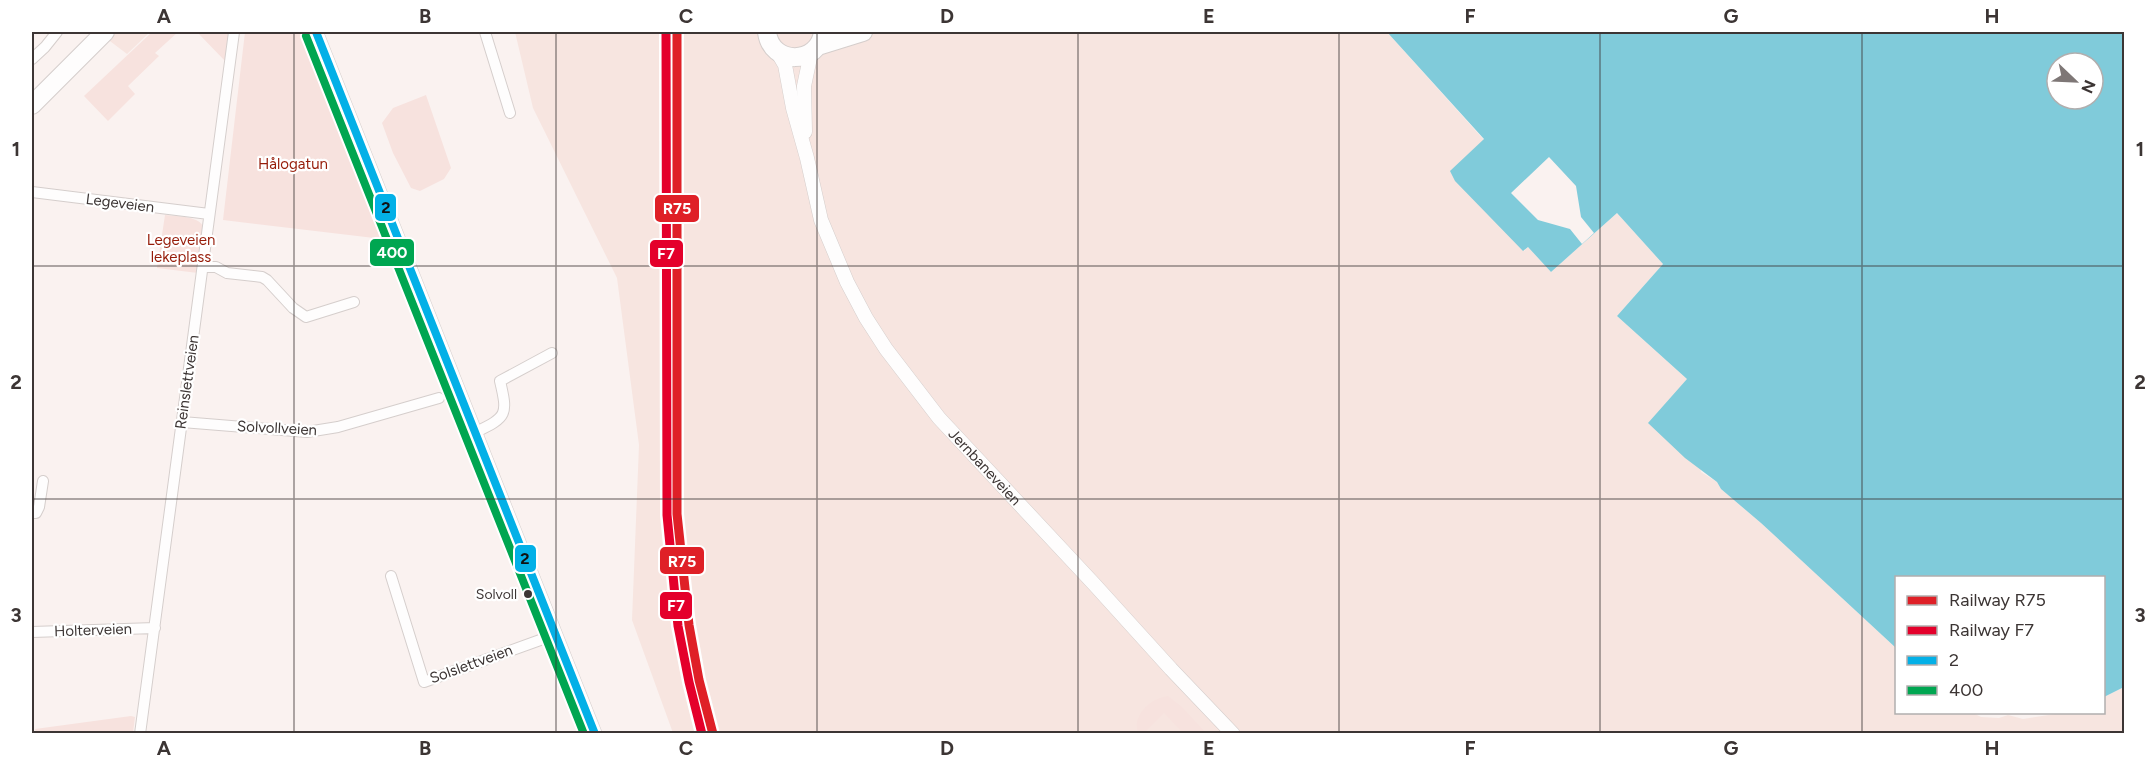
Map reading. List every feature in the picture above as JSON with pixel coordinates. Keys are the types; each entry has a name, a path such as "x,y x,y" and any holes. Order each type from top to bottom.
{"highway":[{"path":"32,105 105,32"},
{"name":"Jernbaneveien","path":"767,32 770,43 778,53"},
{"path":"778,53 791,58 805,56 817,44 863,32"}],"street":[{"path":"32,59 57,32"},
{"name":"Reinslettveien","path":"140,734 234,32"},
{"path":"316,32 595,734"},
{"path":"485,32 510,113"},
{"name":"Jernbaneveien","path":"807,158 804,86 817,44"},
{"name":"Jernbaneveien","path":"778,53 784,65 792,108 807,158 821,220 847,282 866,318 910,383 939,418 1233,734"},
{"name":"Legeveien","path":"32,192 209,214"},
{"path":"203,267 216,267 227,273 262,277 293,308 306,316 354,302"},
{"path":"476,432 498,422 504,411 504,396 500,381 552,352"},
{"name":"Solvollveien","path":"182,422 307,432 338,427 439,398"},
{"path":"32,513 36,513 39,507 43,481"},
{"name":"Solslettveien","path":"391,576 424,682 554,635"},
{"name":"Holterveien","path":"32,632 155,628"}],"shaded area":[{"path":"98,32 150,32 127,54"},
{"path":"515,32 1387,32 1484,140 1524,251 1528,247 1551,272 1617,213 1663,264 1617,316 1687,379 1701,472 1717,482 1721,489 1895,647 1895,714 1975,714 1981,717 1999,718 2008,715 2023,719 2056,714 2105,714 2105,696 2124,687 2124,733 673,733 632,620 639,445 617,278 533,108"}],"green space":[{"path":"152,32 178,32 155,53 159,56 128,86 135,94 108,121 84,96"},
{"path":"197,32 230,32 226,62"},
{"name":"Hålogatun","path":"245,32 308,32 391,240 223,220"},
{"path":"426,95 451,168 444,179 420,191 411,188 393,153 382,123 393,108"},
{"name":"Legeveien lekeplass","path":"165,215 194,219 203,225 205,230 198,273 157,268"},
{"path":"1168,696 1182,707 1206,733 1183,733 1164,713 1144,733 1138,733 1138,720 1144,709 1155,700"},
{"path":"135,717 133,733 36,733 35,729"}],"water":[{"path":"1387,32 2124,32 2124,687 2105,696 2105,576 1895,576 1895,647 1721,489 1717,482 1685,458 1648,423 1687,379 1617,316 1663,264 1617,213 1551,272 1528,247 1523,251 1455,181 1450,171 1484,139"}],"pier":[{"path":"1549,157 1576,186 1581,217 1594,233 1582,244 1570,229 1538,220 1511,193"}],"rail line":[{"name":"F7","path":"666,32 667,515 678,626 702,734"},
{"name":"R75","path":"677,32 677,514 689,625 699,680 713,734"}],"transit line":[{"name":"2","path":"316,32 595,734"},
{"name":"400","path":"306,36 584,734"}],"place":[{"name":"Solvoll","path":"528,594"}]}
